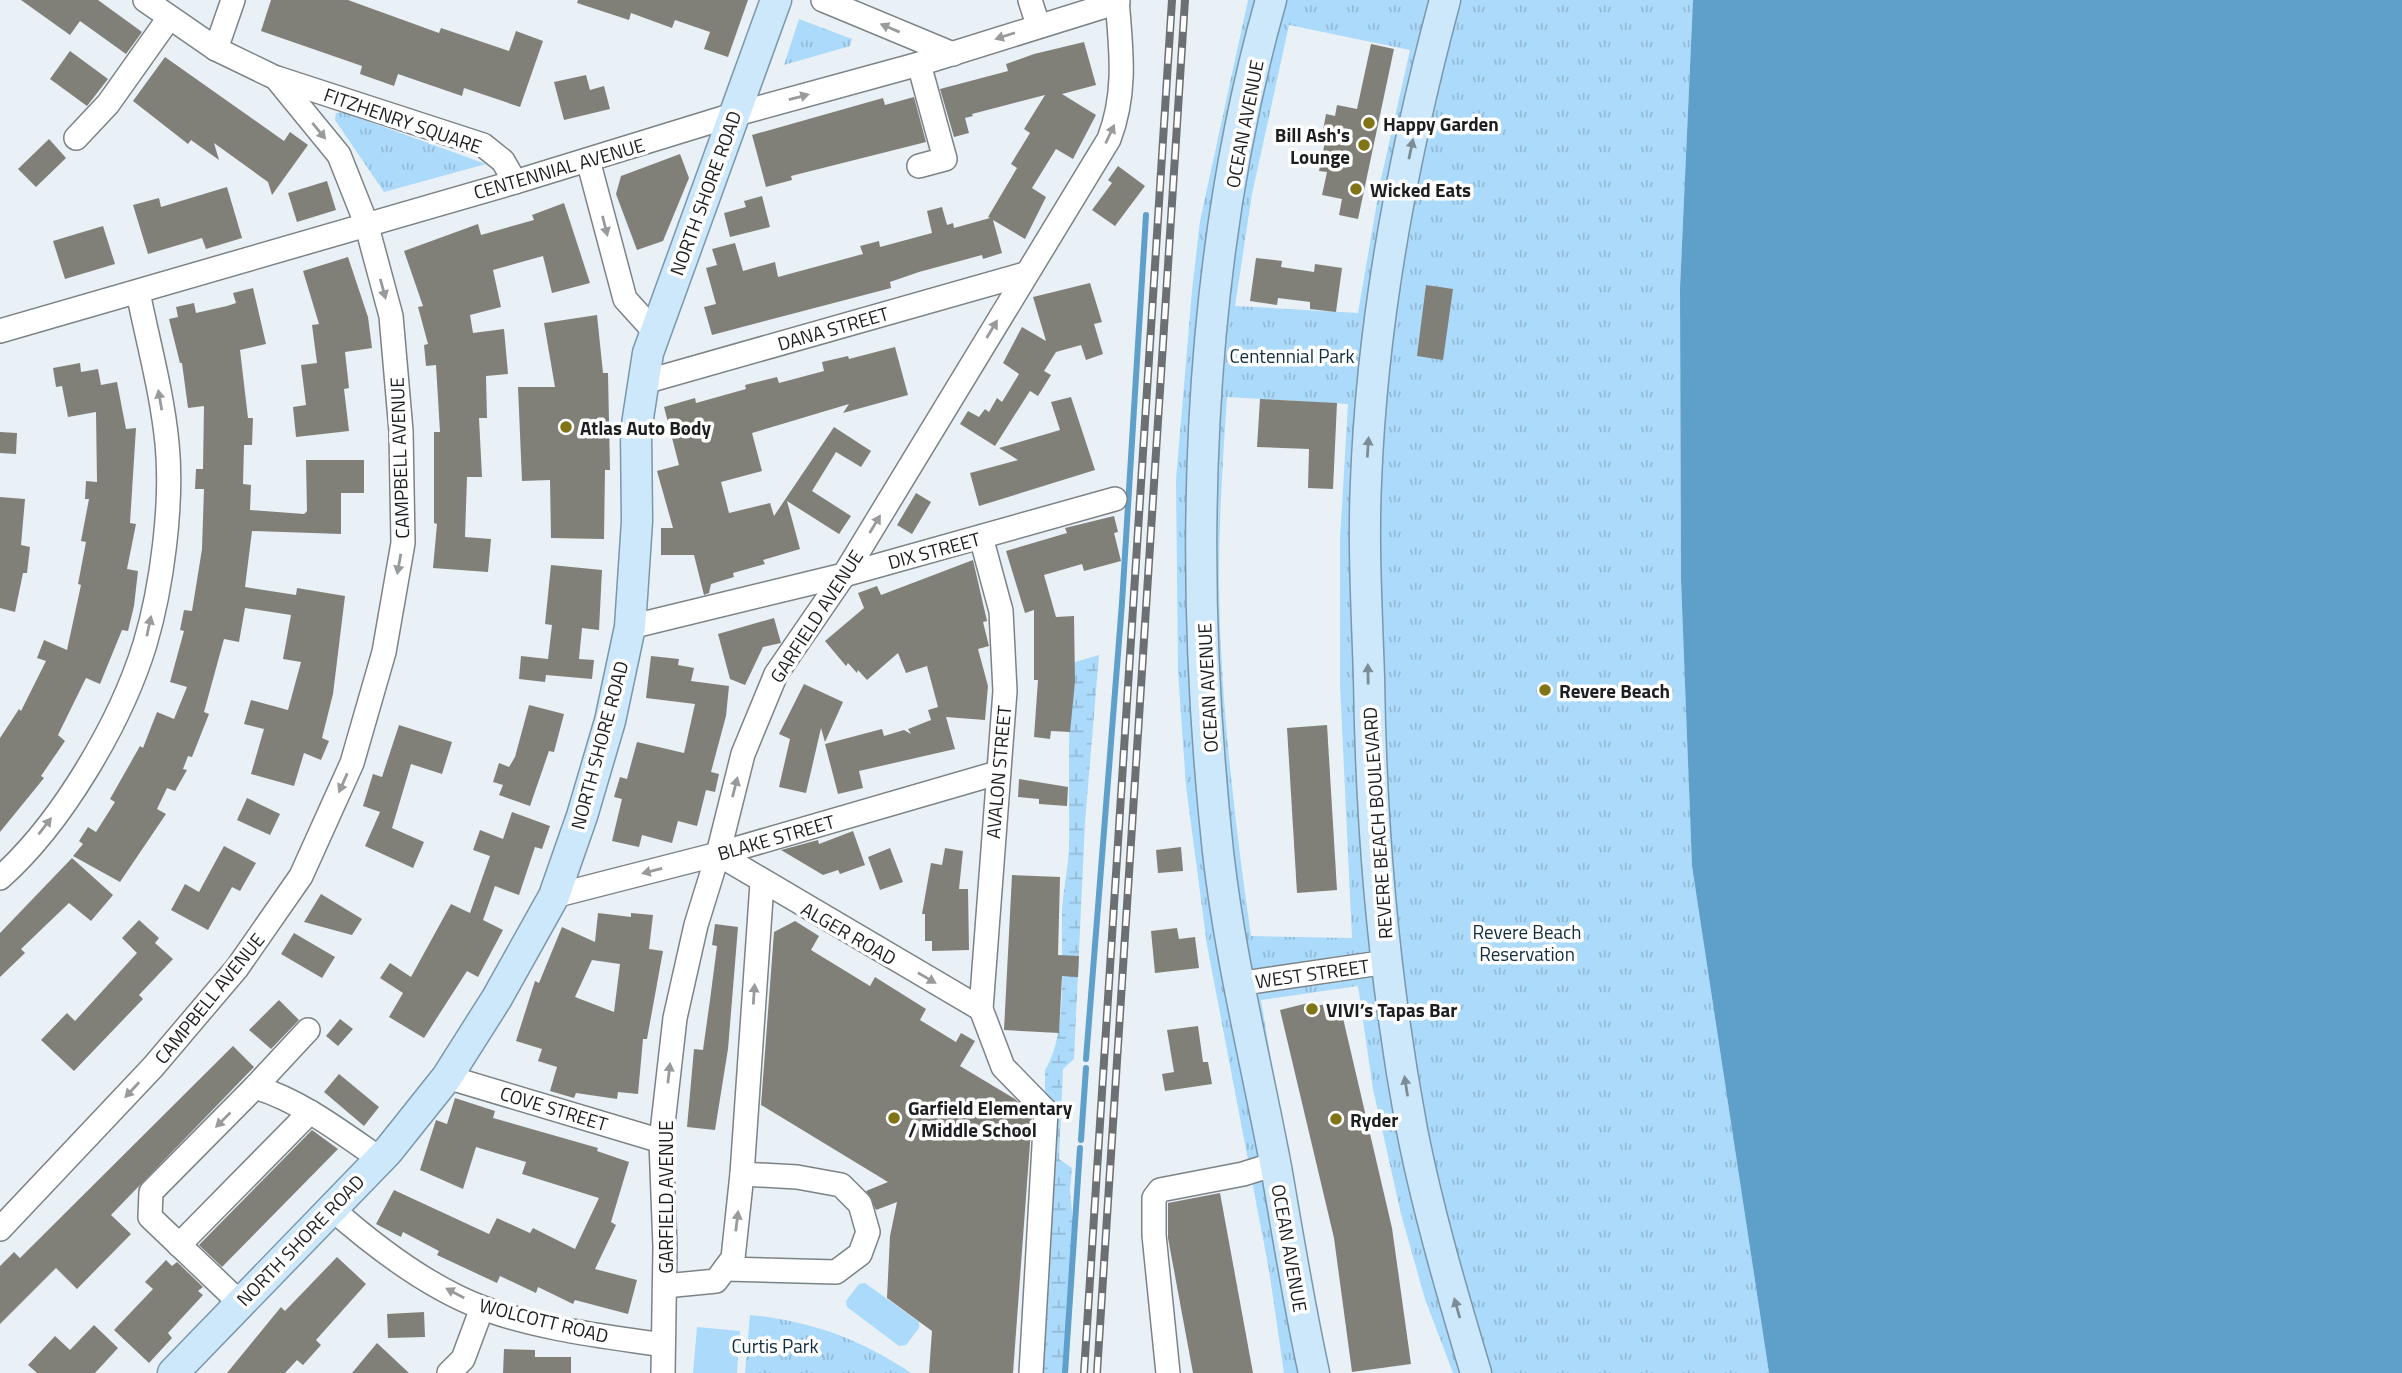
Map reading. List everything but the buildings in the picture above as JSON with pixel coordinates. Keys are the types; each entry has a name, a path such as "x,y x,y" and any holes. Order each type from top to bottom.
{"main road":[{"name":"NORTH SHORE ROAD","path":"173,1373 330,1207 380,1159 447,1077 497,998 554,896 582,816 610,721 629,627 637,521 636,430 641,383 654,331 776,0"},
{"name":"OCEAN AVENUE","path":"1270,0 1239,141 1215,309 1204,454 1202,594 1218,852 1237,984 1275,1164 1314,1373"},
{"name":"REVERE BEACH BOULEVARD","path":"1445,0 1389,264 1372,403 1365,515 1370,739 1378,896 1412,1130 1476,1373"}],"street":[{"name":"CAMPBELL AVENUE","path":"0,1229 153,1067 237,968 301,876 352,763 384,652 403,543 401,431 391,316 366,223 339,155 276,78 216,48 145,0"},
{"path":"216,48 233,0"},
{"path":"823,0 953,54"},
{"path":"1030,0 1038,25"},
{"name":"CENTENNIAL AVENUE","path":"0,331 953,54 1038,25 1060,9 1117,1"},
{"name":"GARFIELD AVENUE","path":"663,1373 665,1286 661,1141 675,1018 696,925 718,854 743,754 776,674 844,575 1108,139 1117,117 1123,76 1117,1"},
{"path":"76,138 108,104 169,18"},
{"path":"919,64 945,159 919,166"},
{"name":"FITZHENRY SQUARE","path":"276,78 483,145 503,161 515,182"},
{"path":"588,160 625,299 654,331"},
{"name":"DANA STREET","path":"641,383 1025,274"},
{"path":"0,878 44,829 79,779 113,720 145,645 160,576 166,505 167,445 138,292"},
{"name":"DIX STREET","path":"629,627 844,575 1115,499"},
{"name":"AVALON STREET","path":"981,537 1001,611 1005,691 981,1009"},
{"name":"BLAKE STREET","path":"554,896 718,854 997,773"},
{"name":"ALGER ROAD","path":"718,854 762,883 981,1009"},
{"path":"665,1286 716,1281 733,1258 742,1174 762,883"},
{"name":"WEST STREET","path":"1237,984 1387,962"},
{"path":"981,1009 1003,1068 1046,1111 1031,1373"},
{"path":"239,1303 150,1217 151,1192 308,1030"},
{"name":"COVE STREET","path":"447,1077 661,1141"},
{"path":"255,1087 275,1093 310,1112 380,1159"},
{"path":"179,1245 310,1112"},
{"path":"1167,1373 1154,1235 1154,1198 1160,1189 1243,1174 1275,1164"},
{"path":"725,1269 836,1272 860,1254 869,1231 860,1204 841,1185 797,1177 742,1174"},
{"name":"WOLCOTT ROAD","path":"330,1207 371,1243 410,1269 482,1308 579,1332 662,1345"},
{"path":"460,1368 482,1308"}],"green space":[{"name":"Revere Beach Reservation","path":"1248,0 1693,0 1680,288 1681,580 1692,866 1769,1373 1453,1373 1425,1299 1401,1214 1373,1089 1358,986 1261,1000 1323,1373 1284,1373 1269,1270 1207,945 1186,786 1178,671 1176,480 1200,221","holes":["1289,25 1410,50 1381,179 1358,313 1235,306 1252,194","1227,397 1348,404 1340,539 1340,684 1352,938 1251,936 1229,757 1222,667 1219,577"]},
{"path":"799,19 852,39 850,46 784,65"},
{"path":"343,112 486,164 384,192 335,120 336,113"},
{"path":"1099,655 1085,822 1074,1059 1063,1069 1059,1159 1072,1168 1070,1190 1074,1235 1065,1373 1041,1373 1048,1291 1045,1272 1045,1070 1057,1037 1062,996 1062,908 1069,848 1069,731 1072,684 1075,662"},
{"path":"865,1283 919,1322 919,1328 906,1345 899,1346 847,1307 846,1301 859,1284"},
{"name":"Curtis Park","path":"750,1315 814,1327 854,1341 911,1373 745,1373"},
{"path":"697,1327 740,1331 737,1373 693,1373"}],"shaded area":[{"path":"1693,0 2402,0 2402,1373 1769,1373 1692,866 1681,580 1680,288"}],"waterway":[{"path":"1086,1059 1122,603 1146,215"},
{"path":"1081,1140 1086,1068"},
{"path":"1065,1373 1080,1148"}],"railway":[{"path":"1084,1373 1172,0"},
{"path":"1097,1373 1185,0"}],"place":[{"name":"Happy Garden","path":"1369,123"},
{"name":"Bill Ash's Lounge","path":"1364,145"},
{"name":"Wicked Eats","path":"1356,189"},
{"name":"Atlas Auto Body","path":"566,427"},
{"name":"Revere Beach","path":"1545,690"},
{"name":"VIVI’s Tapas Bar","path":"1312,1009"},
{"name":"Garfield Elementary / Middle School","path":"894,1118"},
{"name":"Ryder","path":"1336,1119"}],"park label":[{"name":"Centennial Park","path":"1292,355"}]}
